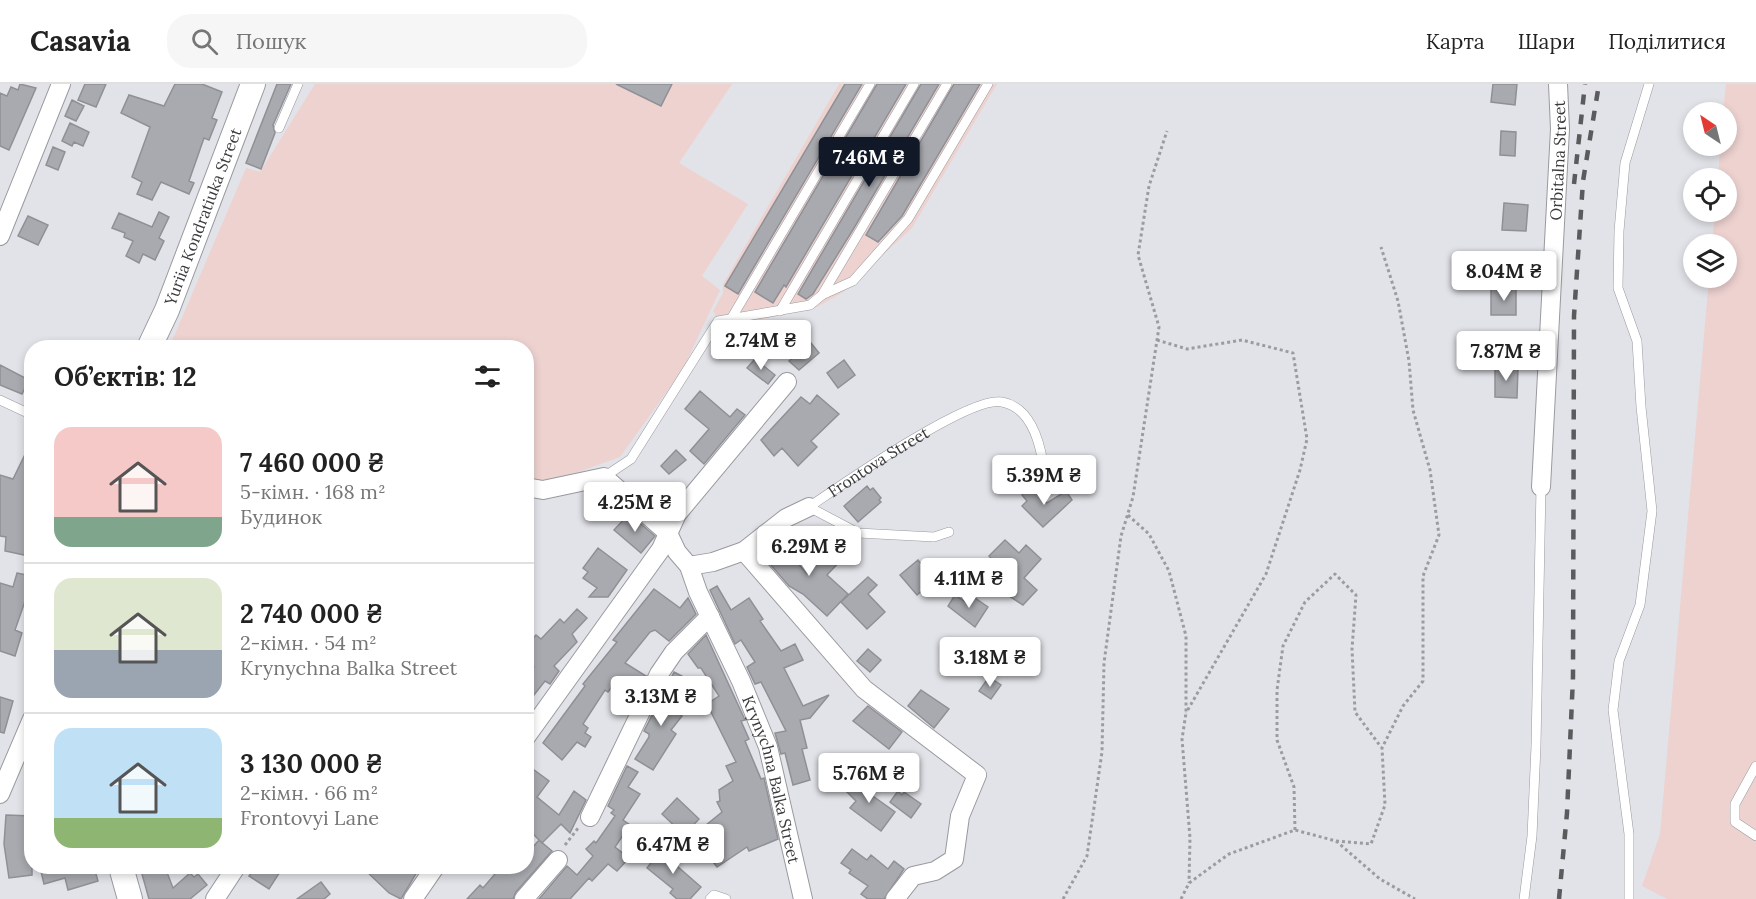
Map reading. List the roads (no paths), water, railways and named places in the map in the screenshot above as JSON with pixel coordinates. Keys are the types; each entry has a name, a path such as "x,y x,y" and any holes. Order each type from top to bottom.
{"street":[{"path":"0,236 61,84"},
{"name":"Yuriia Kondratiuka Street","path":"153,340 171,300 253,84"},
{"name":"Orbitalna Street","path":"1541,488 1560,129 1558,84"},
{"path":"534,726 661,549 676,514 787,382"},
{"path":"534,488 543,490 604,477"},
{"name":"Krynychna Balka Street","path":"604,477 668,533 677,552 689,566 768,747 803,899"},
{"name":"Frontova Street","path":"689,566 713,562 744,551 786,518 809,507"},
{"path":"744,551 864,689 977,775 960,816 954,859 935,871 913,876 895,899"},
{"path":"590,817 658,674 674,652 710,616"},
{"path":"0,794 24,749"},
{"path":"524,899 558,860"},
{"path":"123,874 130,899"},
{"path":"215,899 231,874"},
{"path":"413,899 430,874"}],"lane":[{"path":"279,128 298,84"},
{"path":"730,319 870,84"},
{"path":"780,311 914,84"},
{"path":"822,295 947,84"},
{"path":"604,477 631,459 718,321 810,305 822,295 853,281 908,219 988,84"},
{"path":"1629,899 1629,834 1613,710 1619,661 1640,605 1653,511 1641,407 1637,341 1618,288 1618,231 1624,163 1649,84"},
{"path":"0,400 24,411"},
{"name":"Frontova Street","path":"809,507 880,458 982,402 1000,401 1017,408 1024,415 1040,443 1043,463"},
{"path":"1524,899 1532,836 1536,746 1541,488"},
{"path":"809,507 858,532 934,537 949,532"},
{"path":"1756,766 1735,804 1735,822 1756,836"},
{"path":"710,899 714,895 726,899"}],"railway":[{"path":"1574,184 1585,84"},
{"path":"1559,899 1567,813 1573,677 1574,316 1583,181 1599,84"}]}
